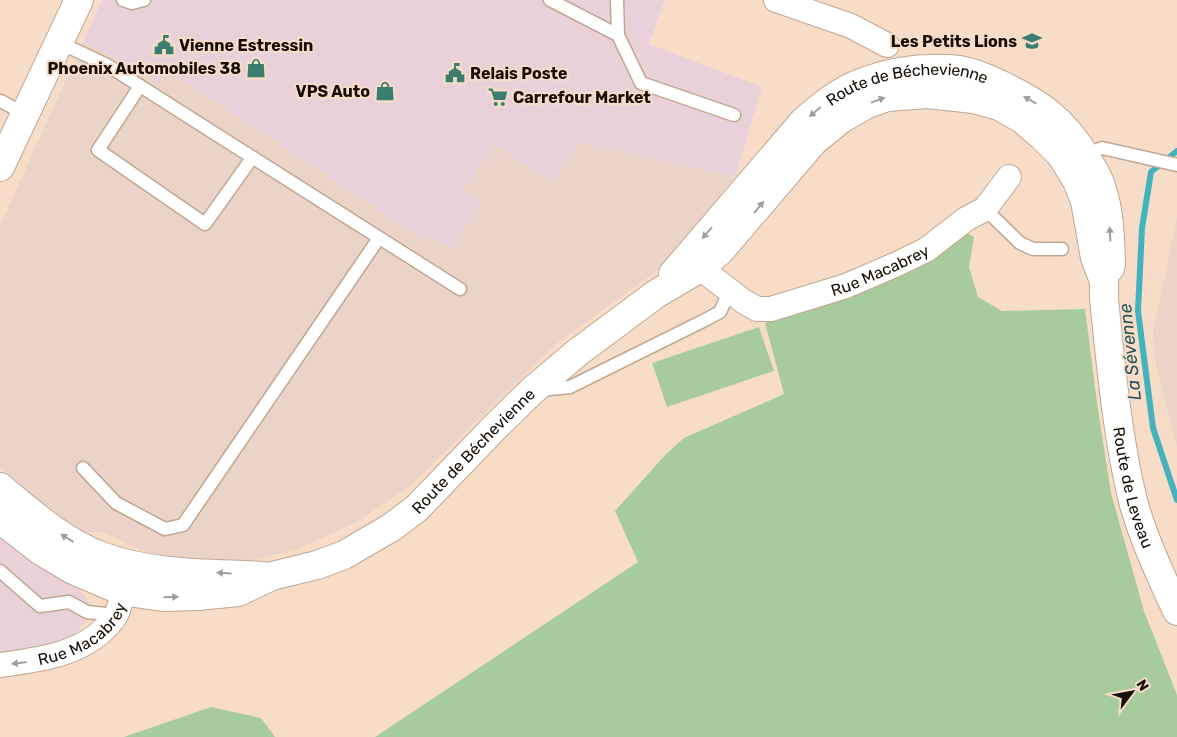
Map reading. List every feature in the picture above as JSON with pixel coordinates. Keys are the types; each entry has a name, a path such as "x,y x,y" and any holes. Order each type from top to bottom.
{"street":[{"path":"0,167 79,0"},
{"path":"776,0 851,26 887,45"},
{"name":"Route de Béchevienne","path":"656,294 803,122 822,105 843,91 866,81 893,74 926,69 962,70 983,77 1035,102 1060,121 1078,143 1075,159"},
{"name":"Route de Béchevienne","path":"0,519 41,551 73,570 119,603 162,597 238,592 272,576 316,565 344,555 392,527 417,508 494,427 533,390 578,352 656,294 700,268 720,251 814,141 840,119 867,104 887,97 927,94 974,99 999,106 1022,119 1060,155 1075,159 1096,172 1109,216 1111,264 1104,290"},
{"name":"Rue Macabrey","path":"700,268 729,292 757,309 771,309 846,286 926,250 966,219 985,209 1009,177"},
{"name":"Route de Leveau","path":"1104,290 1118,429 1134,503 1156,566 1177,611"},
{"name":"Route de Béchevienne","path":"0,487 53,530 103,557 132,565 176,572 272,576"},
{"name":"Rue Macabrey","path":"0,665 35,660 70,651 103,630 119,603 132,565"}],"lane":[{"path":"123,0 132,4 144,0"},
{"path":"550,0 618,35"},
{"path":"617,0 618,35 641,83 734,115"},
{"path":"58,42 107,65 460,289"},
{"path":"140,86 98,150 205,224 252,158"},
{"path":"1,101 24,114"},
{"path":"1075,159 1102,148 1177,165"},
{"path":"985,209 1020,242 1033,249 1062,249"},
{"path":"83,468 116,503 165,529 183,525 379,238"},
{"path":"533,390 570,387 705,320 720,312 729,292"},
{"path":"0,572 40,606 69,602 87,612 119,603"}],"shaded area":[{"path":"102,0 665,0 649,44 762,87 735,177 579,143 554,182 482,204 451,249 431,237 427,243 251,125 168,72 160,84 131,65 83,42"},
{"path":"83,42 131,66 159,84 167,72 251,125 426,243 431,236 451,249 481,204 463,191 494,145 554,182 579,143 735,177 657,271 561,340 408,488 360,520 301,548 246,562 158,558 103,532 76,532 0,469 0,226"},
{"path":"1177,217 1177,447 1156,365 1153,333"},
{"path":"0,536 33,562 79,588 89,602 85,622 69,640 0,653"}],"green space":[{"path":"962,230 974,237 969,267 978,297 1002,311 1085,309 1111,493 1144,611 1177,695 1177,737 375,737 638,562 615,511 666,454 684,438 784,394 765,323 798,313"},
{"path":"759,327 774,371 667,407 652,363"},
{"path":"211,707 261,718 275,737 124,737"}],"waterway":[{"name":"La Sévenne","path":"1177,151 1151,172 1142,228 1138,311 1153,428 1177,500"}],"place":[{"name":"Les Petits Lions","path":"1032,41"},
{"name":"Vienne Estressin","path":"164,45"},
{"name":"Phoenix Automobiles 38","path":"256,68"},
{"name":"Relais Poste","path":"455,73"},
{"name":"VPS Auto","path":"385,91"},
{"name":"Carrefour Market","path":"498,97"}]}
